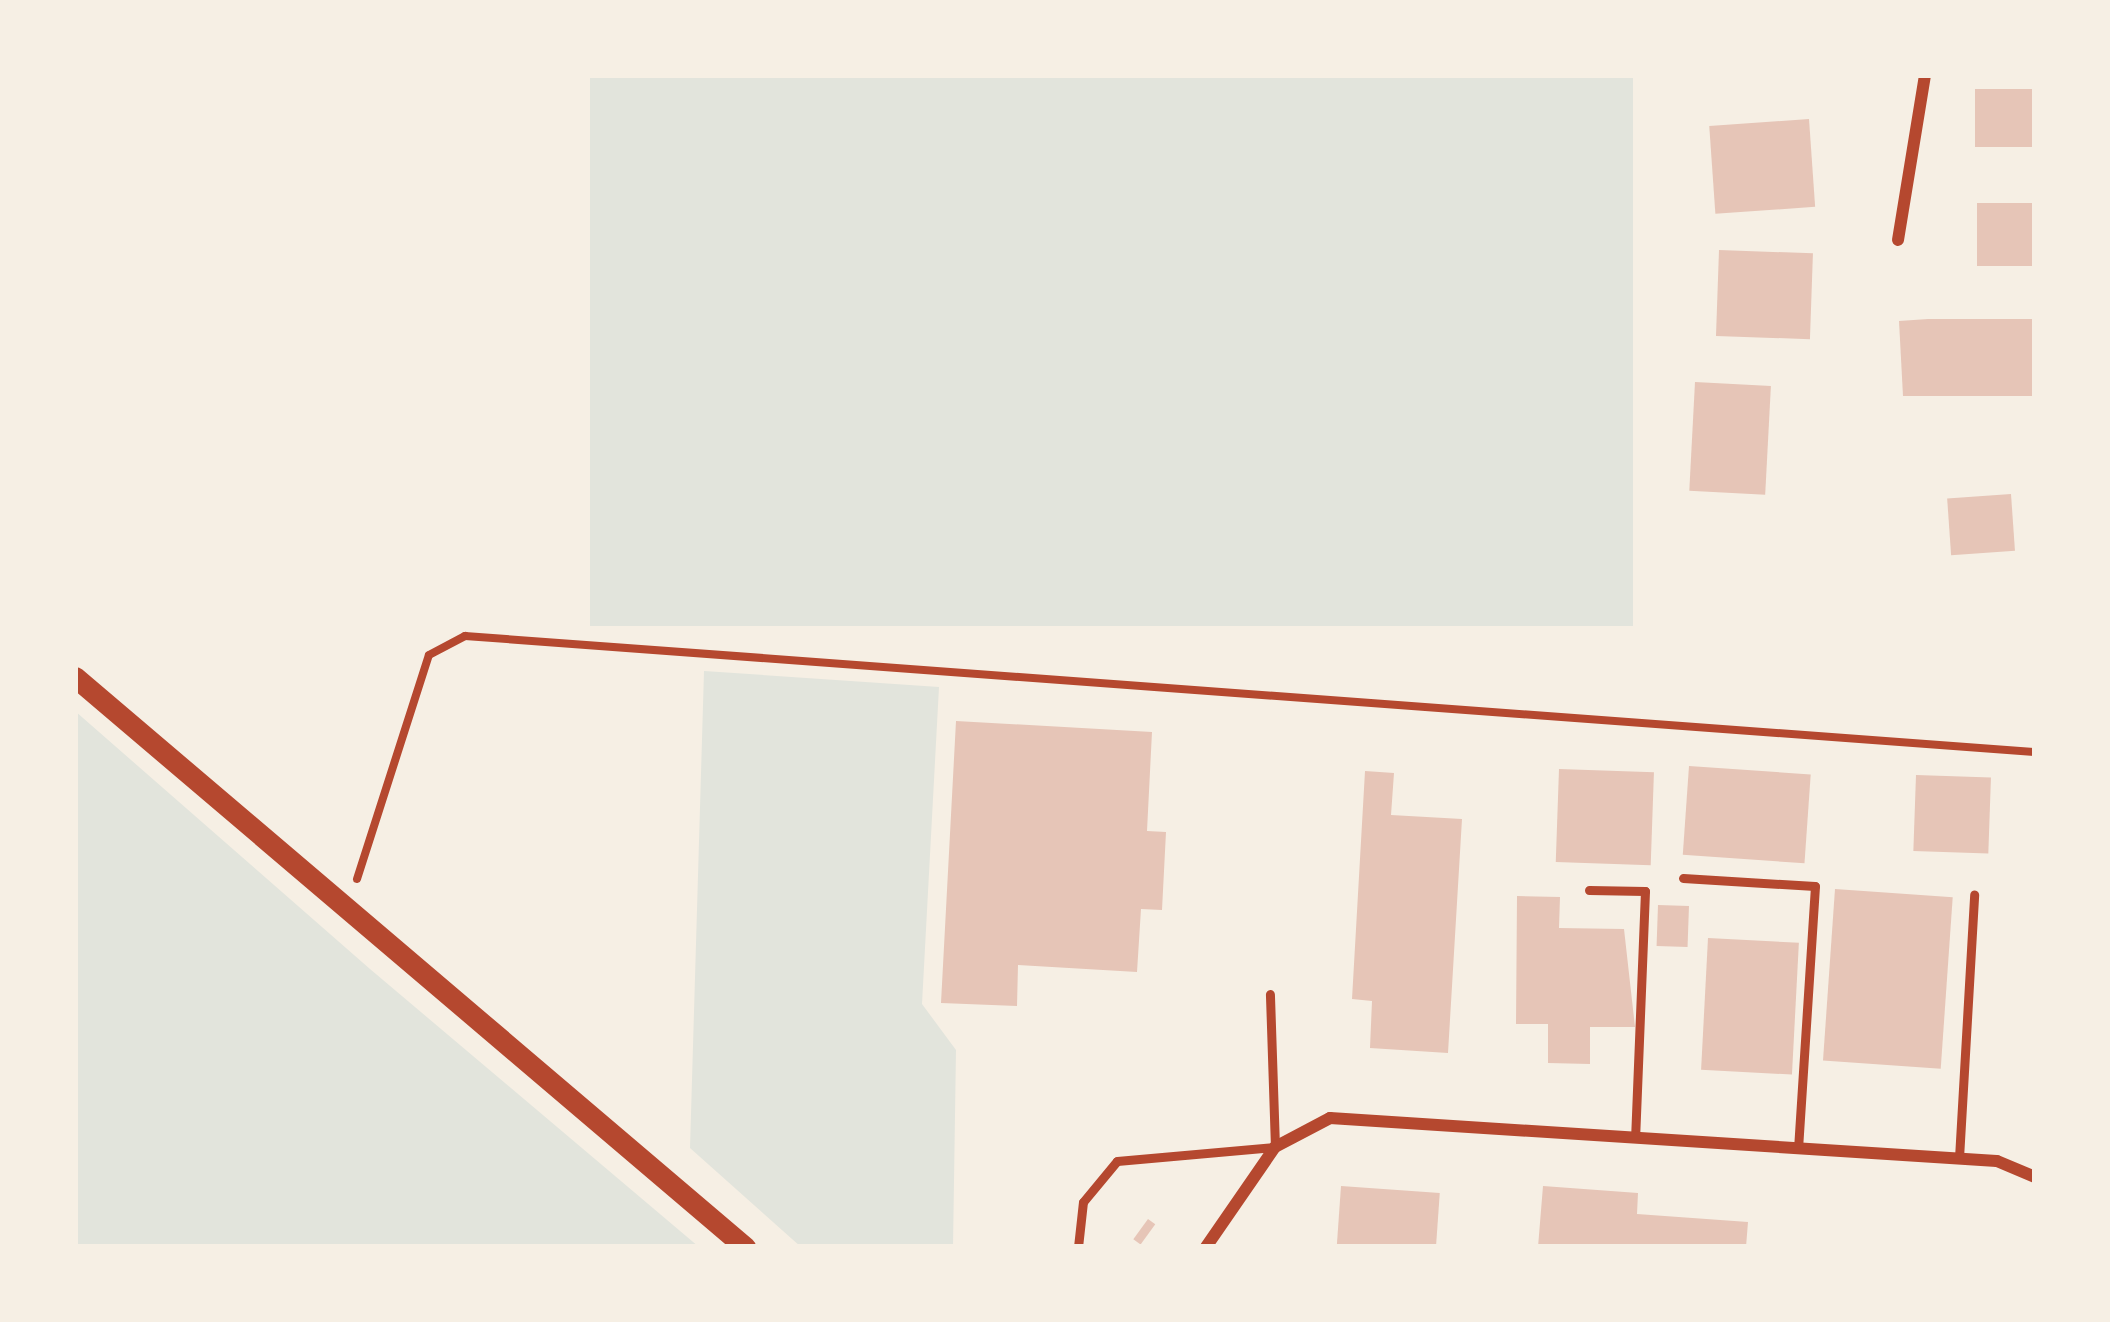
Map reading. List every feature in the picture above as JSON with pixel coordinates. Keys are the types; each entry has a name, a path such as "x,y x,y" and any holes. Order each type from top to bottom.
{"street":[{"path":"1898,239 1924,75"},
{"path":"75,677 745,1247"},
{"path":"1206,1247 1275,1147 1330,1118 1959,1158 2035,1177"}],"lane":[{"path":"1683,878 1815,886 1798,1148"},
{"path":"1589,890 1645,891 1635,1136"},
{"path":"1959,1158 1974,894"},
{"path":"1078,1247 1083,1202 1117,1161 1275,1147 1270,994"}],"path":[{"path":"348,909 429,655 465,636 2035,752"}],"shaded area":[{"path":"590,75 1633,75 1633,626 590,626"},
{"path":"704,671 939,687 922,1004 956,1050 953,1247 801,1247 690,1148"},
{"path":"75,711 370,969 699,1247 75,1247"}],"building":[{"path":"1975,89 2035,89 2035,147 1975,147"},
{"path":"1809,119 1815,207 1715,214 1709,126"},
{"path":"1977,203 2035,203 2035,266 1977,266"},
{"path":"1719,250 1813,253 1810,339 1716,336"},
{"path":"2035,319 2035,396 1903,396 1899,321"},
{"path":"1695,382 1771,386 1765,495 1689,491"},
{"path":"2011,494 2015,551 1951,555 1947,498"},
{"path":"956,721 1152,732 1147,831 1166,832 1162,910 1141,909 1137,972 1018,965 1017,1006 941,1003"},
{"path":"1689,766 1811,775 1804,863 1683,855"},
{"path":"1559,769 1654,772 1651,865 1556,862"},
{"path":"1365,771 1394,773 1391,815 1462,819 1448,1053 1370,1048 1372,1001 1352,999"},
{"path":"1916,775 1991,778 1988,854 1913,851"},
{"path":"1835,889 1953,897 1941,1069 1823,1061"},
{"path":"1517,896 1560,897 1559,928 1624,929 1635,1027 1590,1027 1590,1064 1548,1063 1548,1024 1516,1024"},
{"path":"1658,905 1689,906 1688,947 1657,946"},
{"path":"1708,938 1799,943 1792,1075 1701,1070"},
{"path":"1341,1186 1440,1193 1436,1247 1337,1247"},
{"path":"1543,1186 1638,1193 1637,1214 1748,1222 1746,1247 1538,1247"},
{"path":"1148,1219 1155,1224 1141,1245 1133,1239"}]}
